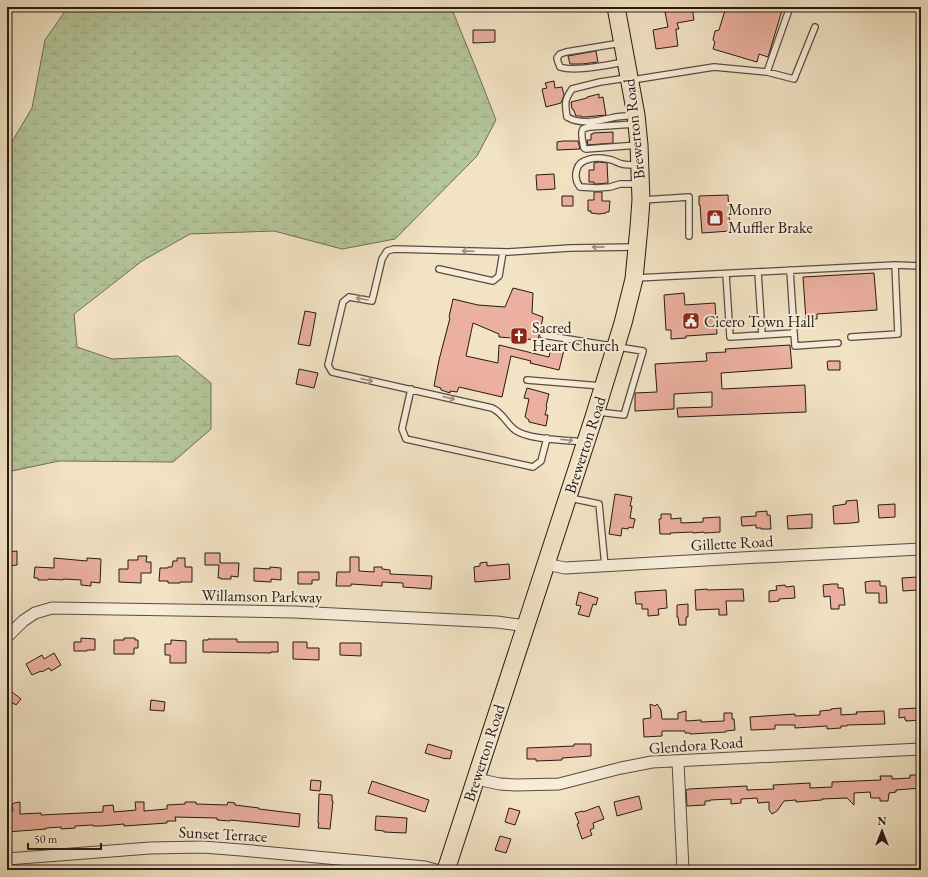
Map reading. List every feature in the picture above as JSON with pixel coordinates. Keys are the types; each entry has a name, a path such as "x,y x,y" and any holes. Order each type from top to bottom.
{"main road":[{"name":"Brewerton Road","path":"446,870 604,386 623,323 634,279 641,192 639,145 636,119 616,7"}],"street":[{"name":"Gillette Road","path":"546,564 565,568 921,549"},
{"name":"Willamson Parkway","path":"7,637 23,621 34,613 52,608 294,612 497,622 526,626"},
{"name":"Glendora Road","path":"476,779 500,784 516,785 559,784 621,768 652,762 921,749"},
{"path":"678,761 683,870"},
{"name":"Sunset Terrace","path":"7,859 150,848 203,848 241,850 425,867 436,870"}],"lane":[{"path":"767,72 790,7"},
{"path":"636,119 618,117 592,122 572,120 567,117 565,102 572,89 628,73 714,67 767,72 794,80 814,27"},
{"path":"623,43 566,52 560,54 557,58 560,67 565,69 605,65 628,73"},
{"path":"636,119 584,128 582,131 583,144 584,148 586,149 639,145"},
{"path":"640,165 620,164 608,159 587,160 581,162 577,167 577,183 580,186 597,188 610,187 620,184 641,192 689,197 689,236"},
{"path":"586,442 524,434 515,430 498,411 492,408 332,372 328,365 343,302 349,297 372,301 382,259 387,252 394,249 503,252 570,248 637,247"},
{"path":"439,269 493,281 499,276 503,252"},
{"path":"634,279 895,265 921,266"},
{"path":"851,337 898,334 895,265"},
{"path":"790,270 795,346 838,343"},
{"path":"758,272 762,335"},
{"path":"726,274 730,337 794,333"},
{"path":"543,335 643,351 624,415 596,411"},
{"path":"527,380 604,386"},
{"path":"411,390 402,429 406,439 533,466 541,461 547,438"},
{"path":"568,498 599,504 605,566"}],"green space":[{"path":"68,7 451,7 496,120 477,156 395,239 342,249 274,231 190,234 142,261 74,314 77,347 112,359 178,356 211,383 211,429 173,462 59,461 7,472 7,150 32,108 45,40"}],"building":[{"path":"692,7 694,20 677,23 679,29 676,29 678,46 656,49 653,30 668,27 665,12"},
{"path":"726,7 783,7 768,57 759,54 757,62 713,49 715,42 713,40 715,31 719,30"},
{"path":"473,30 495,30 495,42 473,43"},
{"path":"596,51 598,62 570,64 568,56"},
{"path":"554,81 555,88 562,87 564,95 561,103 546,107 542,89 547,88 545,83"},
{"path":"599,94 599,98 603,97 606,115 585,117 576,116 572,109 571,102"},
{"path":"613,132 613,143 588,145 587,140 591,140 591,134"},
{"path":"578,141 580,149 557,150 557,142"},
{"path":"594,163 607,163 608,183 594,184 594,182 589,182 589,170 594,170"},
{"path":"554,174 555,189 537,190 536,175"},
{"path":"594,192 602,192 602,201 610,201 609,212 599,214 588,211 588,200 594,200"},
{"name":"Monro Muffler Brake","path":"728,195 730,231 702,233 699,196"},
{"path":"562,196 573,196 573,206 562,206"},
{"path":"874,273 877,310 817,314 817,319 806,320 803,277"},
{"name":"Sacred Heart Church","path":"513,288 533,293 532,313 543,317 538,340 499,337 499,334 473,323 466,356 498,363 499,345 549,357 551,347 564,350 559,370 530,363 531,361 511,356 502,397 459,387 457,392 450,391 450,393 434,386 453,299 478,305 505,307"},
{"name":"Cicero Town Hall","path":"684,293 685,305 715,303 717,334 686,336 686,338 671,339 671,330 666,330 664,295"},
{"path":"305,311 316,313 310,346 298,344"},
{"path":"790,345 792,368 721,373 722,389 805,385 806,412 678,417 677,408 712,407 712,392 674,394 674,409 635,411 635,393 657,392 655,364 707,361 706,353 726,352 725,349"},
{"path":"828,361 840,361 840,370 828,370"},
{"path":"299,369 318,373 314,388 296,384"},
{"path":"527,388 549,394 545,415 548,415 546,426 529,422 529,420 525,417 529,399 524,398"},
{"path":"615,494 632,497 630,518 635,519 633,528 622,528 621,536 609,534"},
{"path":"857,500 859,522 834,524 833,506 846,504 846,501"},
{"path":"895,504 895,517 879,518 878,505"},
{"path":"767,511 767,515 770,515 771,529 756,528 756,525 742,526 741,517 756,516 756,512"},
{"path":"661,514 671,514 671,519 681,518 681,523 703,522 703,518 720,517 720,532 660,534 659,519 661,519"},
{"path":"812,514 812,528 788,529 787,516"},
{"path":"17,551 17,565 8,566 7,552"},
{"path":"205,553 220,553 220,563 239,563 238,577 231,576 231,579 218,578 219,565 205,565"},
{"path":"138,556 147,556 146,562 151,562 151,573 141,573 141,583 119,582 119,569 128,569 128,560 138,560"},
{"path":"350,557 359,557 359,571 374,572 374,567 382,567 382,569 390,570 390,574 432,576 431,589 403,587 403,583 382,582 382,586 351,584 351,586 336,586 337,572 350,572"},
{"path":"54,558 87,561 87,558 101,559 100,583 91,582 91,586 81,585 81,580 38,580 38,578 34,578 35,567 54,568"},
{"path":"177,558 185,558 185,567 192,567 192,582 168,583 168,581 159,581 160,568 172,567 173,561 177,561"},
{"path":"487,562 487,566 509,564 510,579 475,582 474,567 480,566 480,563"},
{"path":"270,567 281,568 281,580 271,579 271,582 254,581 254,568 270,569"},
{"path":"298,572 319,572 319,580 312,580 312,584 298,584"},
{"path":"917,577 917,590 903,591 902,578"},
{"path":"880,581 880,586 886,586 887,603 879,603 879,593 866,593 865,582"},
{"path":"838,584 838,588 843,588 845,605 839,605 839,609 831,609 830,596 824,597 823,585"},
{"path":"785,585 786,587 794,586 795,598 779,599 779,601 769,602 769,591 777,590 776,586"},
{"path":"743,589 744,601 726,601 727,615 719,615 719,609 696,610 695,590"},
{"path":"666,590 667,608 658,609 659,615 648,616 648,609 642,609 642,604 636,604 635,592"},
{"path":"579,592 598,598 596,605 593,604 589,617 578,614 581,606 576,605"},
{"path":"688,604 688,617 686,617 686,625 679,625 677,605"},
{"path":"81,638 95,639 95,650 74,651 74,642 81,642"},
{"path":"124,638 135,638 135,640 138,640 138,648 134,648 134,654 114,654 114,640 124,640"},
{"path":"237,639 237,642 278,642 278,652 203,652 203,640"},
{"path":"171,640 186,641 186,663 170,663 170,655 165,655 165,644 171,644"},
{"path":"293,642 307,642 307,648 319,648 319,660 293,659"},
{"path":"340,643 361,643 361,656 340,655"},
{"path":"54,653 61,665 51,671 49,668 32,675 26,664 42,655 44,659"},
{"path":"7,688 21,699 16,705 7,699"},
{"path":"151,700 165,702 164,711 150,710"},
{"path":"650,704 655,706 657,704 661,710 662,719 678,719 678,713 686,711 686,721 724,721 724,713 732,713 735,730 690,734 685,733 685,731 662,731 662,736 644,737 643,719 651,718"},
{"path":"841,708 841,715 857,714 856,712 884,711 885,724 847,725 841,726 841,728 827,729 827,726 795,728 795,725 775,725 775,729 751,730 750,717 795,714 795,716 820,715 820,711"},
{"path":"919,708 920,720 906,721 905,717 899,718 899,709"},
{"path":"428,744 452,751 450,759 425,753"},
{"path":"574,744 591,744 591,756 562,758 562,760 536,761 536,759 527,759 527,748 574,746"},
{"path":"910,775 921,775 921,788 896,790 896,792 889,793 888,801 880,801 880,798 871,798 870,792 854,793 854,805 847,798 796,802 796,800 784,801 777,811 772,814 769,810 769,802 758,803 757,798 741,799 741,803 731,804 731,799 710,800 705,801 705,805 687,806 686,790 689,789 747,786 747,790 774,789 773,785 810,783 810,788 832,787 832,782 881,780 880,776 892,776 892,779 910,778"},
{"path":"311,780 321,781 320,791 310,790"},
{"path":"372,781 429,800 425,812 368,793"},
{"path":"319,794 332,795 333,801 330,829 318,828"},
{"path":"639,796 642,809 617,816 614,802"},
{"path":"20,802 20,814 41,813 41,815 103,812 103,806 113,805 114,812 136,810 135,802 144,802 144,811 167,809 167,805 185,804 185,802 196,802 196,804 227,805 228,802 235,803 235,805 259,809 300,814 299,827 217,820 217,818 175,817 176,821 167,821 167,823 124,826 124,824 75,826 75,828 61,829 61,827 7,832 7,811 13,811 12,805"},
{"path":"599,806 604,819 593,823 594,828 590,830 592,835 582,839 577,824 579,823 575,813 583,812"},
{"path":"509,808 520,811 515,825 505,822"},
{"path":"376,816 407,818 406,833 375,830"},
{"path":"500,836 511,839 506,853 495,850"}],"place":[{"name":"Monro Muffler Brake","path":"715,218"},
{"name":"Cicero Town Hall","path":"691,321"},
{"name":"Sacred Heart Church","path":"519,336"}]}
